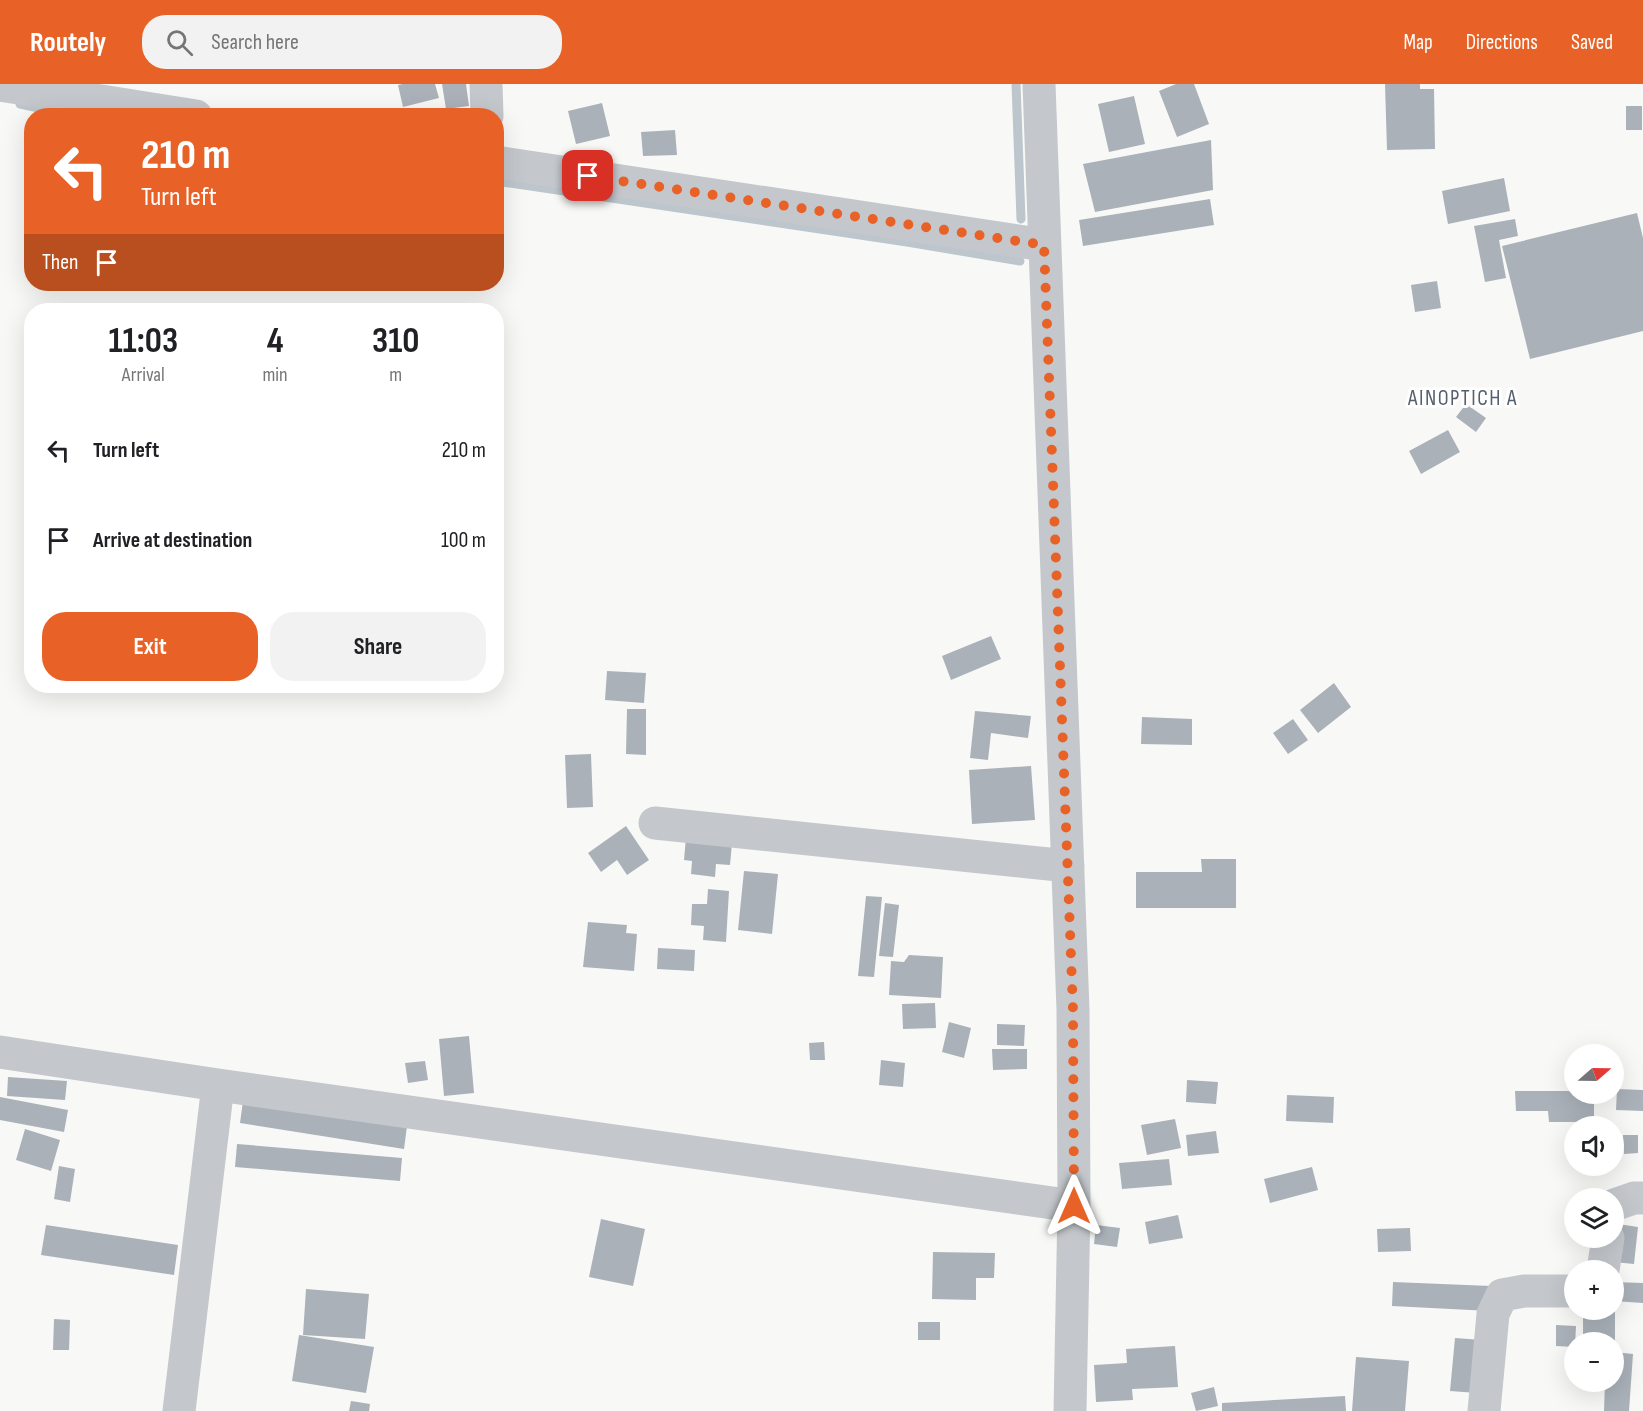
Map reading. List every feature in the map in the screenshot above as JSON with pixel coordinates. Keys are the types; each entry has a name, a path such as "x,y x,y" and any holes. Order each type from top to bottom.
{"street":[{"path":"486,84 487,108"},
{"path":"1039,84 1073,1010 1074,1206 1070,1411"},
{"path":"0,86 143,108"},
{"path":"504,163 1044,245"},
{"path":"655,823 1068,866"},
{"path":"0,1052 1074,1206"},
{"path":"179,1411 218,1085"},
{"path":"1624,1202 1643,1198"},
{"path":"1484,1411 1493,1314 1502,1295 1524,1291 1564,1291"}],"building":[{"path":"435,84 439,98 403,107 398,85"},
{"path":"442,84 466,84 469,106 446,108"},
{"path":"1176,84 1194,84 1209,124 1177,137 1159,91"},
{"path":"1385,84 1420,84 1420,89 1434,89 1435,149 1387,150"},
{"path":"1134,96 1145,144 1109,152 1098,104"},
{"path":"602,103 610,136 576,144 568,111"},
{"path":"1626,106 1642,106 1642,130 1626,130"},
{"path":"675,130 677,155 643,156 641,132"},
{"path":"1211,140 1213,190 1095,212 1083,164"},
{"path":"1504,178 1510,211 1448,224 1442,191"},
{"path":"1210,199 1214,225 1083,246 1079,220"},
{"path":"1637,213 1643,238 1643,331 1530,359 1502,246"},
{"path":"1515,219 1518,236 1499,240 1506,278 1485,282 1474,226"},
{"path":"1437,281 1441,308 1415,312 1411,285"},
{"path":"1466,404 1486,418 1476,432 1456,417"},
{"path":"1448,430 1460,452 1421,474 1409,451"},
{"path":"991,636 1001,659 951,680 942,656"},
{"path":"607,671 646,673 644,703 605,700"},
{"path":"1334,683 1351,707 1318,733 1300,710"},
{"path":"627,709 646,709 646,755 626,754"},
{"path":"975,711 1031,716 1028,738 991,733 988,760 970,758"},
{"path":"1142,717 1192,719 1192,745 1141,744"},
{"path":"1293,719 1308,740 1288,754 1273,733"},
{"path":"591,754 593,807 567,808 565,755"},
{"path":"1031,766 1035,820 972,824 969,770"},
{"path":"626,826 649,860 627,875 617,860 601,872 588,853"},
{"path":"686,837 732,843 730,865 716,864 715,877 691,874 692,861 684,860"},
{"path":"1201,859 1236,859 1236,908 1136,908 1136,872 1202,872"},
{"path":"744,871 778,874 772,934 738,930"},
{"path":"708,889 729,891 726,942 703,940 704,926 691,925 692,904 707,904"},
{"path":"866,896 882,897 874,977 858,976"},
{"path":"885,903 899,905 893,957 879,956"},
{"path":"588,922 627,925 626,933 637,934 634,971 583,967"},
{"path":"658,948 695,950 694,971 657,969"},
{"path":"909,955 943,957 941,998 889,995 891,961 904,962"},
{"path":"935,1003 936,1028 903,1029 902,1004"},
{"path":"949,1022 971,1028 964,1058 942,1052"},
{"path":"997,1024 1025,1025 1024,1046 997,1045"},
{"path":"469,1036 474,1093 444,1096 439,1039"},
{"path":"824,1042 825,1060 810,1060 809,1043"},
{"path":"992,1049 1027,1049 1027,1069 993,1070"},
{"path":"881,1060 905,1063 903,1087 879,1085"},
{"path":"425,1061 428,1080 408,1083 405,1063"},
{"path":"8,1077 67,1081 65,1100 7,1096"},
{"path":"1187,1080 1218,1082 1216,1104 1186,1102"},
{"path":"1624,1089 1643,1090 1643,1111 1616,1110 1616,1104 1624,1104"},
{"path":"1515,1091 1564,1091 1564,1104 1594,1104 1594,1116 1564,1116 1564,1122 1549,1122 1548,1111 1516,1111"},
{"path":"1287,1095 1334,1097 1333,1123 1286,1121"},
{"path":"0,1097 68,1110 64,1132 0,1120"},
{"path":"243,1101 407,1126 404,1149 240,1123"},
{"path":"1175,1119 1181,1148 1147,1155 1141,1125"},
{"path":"25,1129 60,1140 51,1171 16,1160"},
{"path":"1216,1131 1219,1153 1188,1156 1186,1135"},
{"path":"1624,1135 1638,1135 1638,1153 1624,1154"},
{"path":"237,1144 402,1158 400,1181 235,1167"},
{"path":"1169,1159 1172,1185 1122,1189 1119,1163"},
{"path":"59,1166 75,1169 70,1202 54,1199"},
{"path":"1312,1167 1318,1190 1270,1203 1264,1179"},
{"path":"1178,1215 1183,1238 1149,1244 1145,1222"},
{"path":"601,1219 645,1229 633,1286 589,1277"},
{"path":"46,1225 178,1245 174,1275 41,1255"},
{"path":"1096,1225 1120,1228 1117,1247 1094,1244"},
{"path":"1624,1225 1638,1227 1634,1264 1624,1263 1624,1260 1614,1260 1615,1248 1624,1248"},
{"path":"1410,1228 1411,1251 1378,1252 1377,1229"},
{"path":"933,1252 995,1253 994,1278 976,1278 976,1300 932,1299"},
{"path":"1393,1282 1491,1286 1490,1311 1392,1306"},
{"path":"1624,1282 1643,1283 1643,1303 1624,1302"},
{"path":"306,1289 369,1294 365,1339 303,1335"},
{"path":"54,1319 70,1320 69,1350 53,1350"},
{"path":"1583,1320 1615,1320 1615,1332 1583,1332"},
{"path":"918,1322 940,1322 940,1340 918,1340"},
{"path":"1556,1325 1576,1326 1576,1332 1564,1332 1564,1346 1556,1346"},
{"path":"299,1335 374,1347 366,1393 292,1381"},
{"path":"1455,1338 1482,1340 1477,1393 1450,1391"},
{"path":"1175,1346 1178,1387 1132,1389 1133,1400 1096,1402 1094,1365 1127,1363 1126,1349"},
{"path":"1624,1353 1633,1354 1629,1411 1604,1411 1605,1392 1624,1392"},
{"path":"1356,1357 1409,1361 1405,1411 1352,1411"},
{"path":"1214,1387 1218,1406 1196,1411 1191,1393"},
{"path":"1345,1396 1346,1411 1222,1411 1222,1403"},
{"path":"351,1401 370,1404 369,1411 349,1411"}],"waterway":[{"path":"1016,84 1021,219"},
{"path":"20,104 39,108"},
{"path":"504,182 1020,261"}],"district":[{"name":"AINOPTICH A","path":"1463,398"}],"route":[{"path":"588,176 1044,245 1073,1010 1074,1206"}]}
